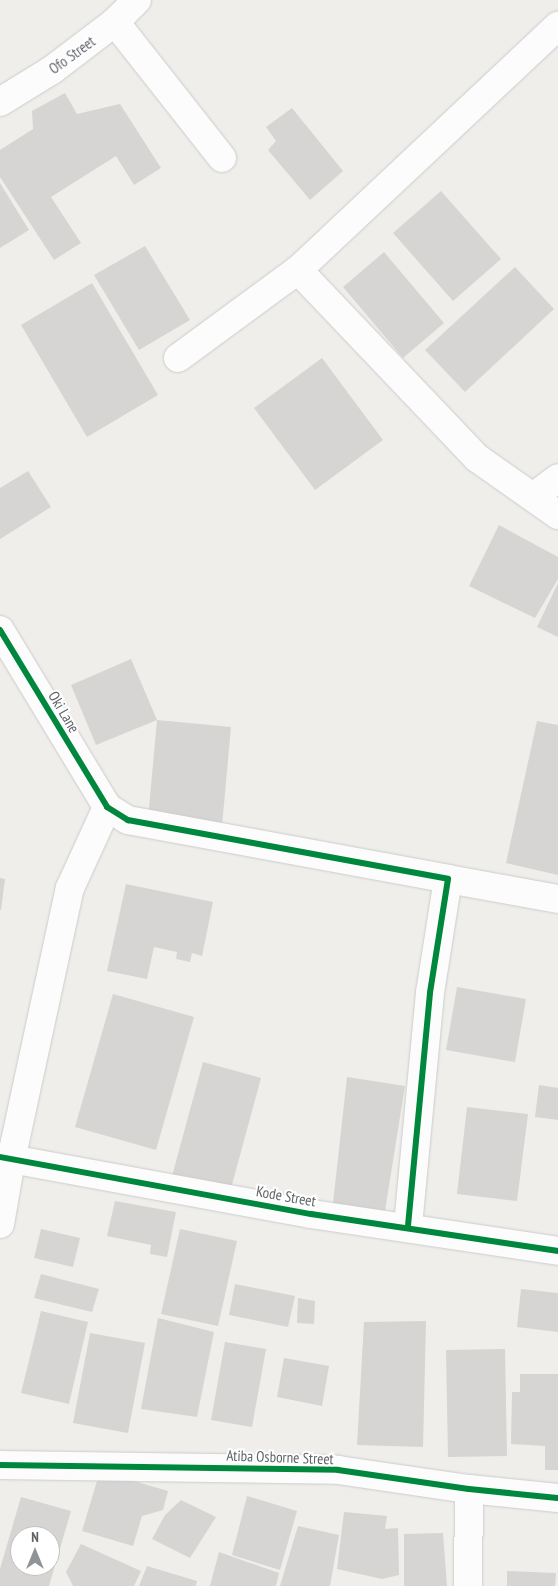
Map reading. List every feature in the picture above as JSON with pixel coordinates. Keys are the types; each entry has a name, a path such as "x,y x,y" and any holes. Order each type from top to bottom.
{"street":[{"name":"Ofo Street","path":"0,102 52,70 116,22 137,0"},
{"path":"116,22 222,158"},
{"path":"178,358 298,270 558,26"},
{"path":"298,270 477,458 558,515"},
{"path":"533,497 558,478"},
{"name":"Oki Lane","path":"0,630 107,807"},
{"path":"0,1224 5,1158 70,888 107,807 128,820 558,899"},
{"path":"408,1227 430,993 448,878"},
{"name":"Kode Street","path":"5,1158 311,1214 408,1227 558,1251"},
{"name":"Atiba Osborne Street","path":"0,1465 338,1470 469,1489 558,1498"},
{"path":"468,1586 469,1489"}],"building":[{"path":"65,93 77,114 120,104 161,168 134,185 116,156 51,197 81,243 54,260 0,177 0,150 33,129 32,111"},
{"path":"292,108 343,171 310,200 268,150 276,141 266,127"},
{"path":"0,183 29,230 0,248"},
{"path":"441,191 501,259 453,301 393,233"},
{"path":"145,246 190,320 139,350 94,275"},
{"path":"384,252 444,323 403,358 343,287"},
{"path":"515,267 554,309 465,392 425,350"},
{"path":"92,283 158,395 87,437 21,325"},
{"path":"322,358 383,440 315,490 254,408"},
{"path":"28,471 51,507 0,539 0,488"},
{"path":"499,525 558,557 558,579 535,618 469,586"},
{"path":"558,583 558,637 537,627"},
{"path":"131,659 157,720 96,745 71,685"},
{"path":"157,720 231,727 222,826 148,819"},
{"path":"537,721 558,725 558,875 506,863"},
{"path":"0,878 5,879 1,910 0,910"},
{"path":"126,884 213,902 202,956 192,953 190,962 176,959 177,952 154,947 147,979 107,971"},
{"path":"457,987 526,999 515,1062 446,1050"},
{"path":"113,994 194,1017 156,1150 75,1127"},
{"path":"203,1062 261,1078 230,1192 172,1176"},
{"path":"347,1077 405,1086 384,1217 333,1203"},
{"path":"539,1085 558,1088 558,1120 535,1117"},
{"path":"467,1107 528,1114 517,1201 457,1194"},
{"path":"115,1201 176,1212 167,1257 150,1254 151,1245 107,1236"},
{"path":"41,1229 80,1238 73,1267 34,1258"},
{"path":"180,1229 237,1241 218,1326 161,1314"},
{"path":"41,1274 99,1289 92,1312 34,1298"},
{"path":"235,1284 295,1296 288,1327 229,1315"},
{"path":"521,1289 558,1293 558,1332 517,1327"},
{"path":"298,1298 315,1301 314,1324 297,1323"},
{"path":"41,1311 88,1322 69,1404 21,1393"},
{"path":"158,1318 214,1332 197,1417 141,1409"},
{"path":"426,1321 423,1447 357,1445 364,1322"},
{"path":"90,1333 145,1343 128,1433 73,1423"},
{"path":"225,1342 266,1349 252,1427 211,1420"},
{"path":"505,1349 507,1456 448,1457 446,1350"},
{"path":"284,1358 329,1366 322,1406 277,1397"},
{"path":"520,1374 558,1374 558,1470 545,1470 545,1446 511,1444 512,1392 520,1392"},
{"path":"100,1471 168,1491 163,1510 142,1516 133,1546 82,1531"},
{"path":"247,1496 297,1511 280,1570 232,1555"},
{"path":"21,1497 71,1511 60,1548 60,1526 13,1526"},
{"path":"181,1500 216,1517 190,1558 152,1539 165,1515"},
{"path":"344,1512 387,1516 385,1529 398,1528 399,1575 382,1579 337,1569"},
{"path":"298,1526 339,1535 330,1586 280,1586"},
{"path":"443,1533 447,1586 404,1586 404,1534"},
{"path":"10,1535 10,1576 52,1576 49,1586 0,1586 0,1569"},
{"path":"81,1544 141,1571 134,1586 73,1586 66,1572"},
{"path":"219,1552 279,1573 276,1586 210,1586"},
{"path":"147,1566 197,1581 196,1586 139,1586"},
{"path":"507,1571 556,1573 555,1586 507,1586"}],"cycle path":[{"path":"0,630 107,807 128,820 448,879 430,993 408,1227"},
{"path":"0,1157 311,1214 558,1251"},
{"path":"0,1465 338,1470 469,1489 558,1498"}]}
